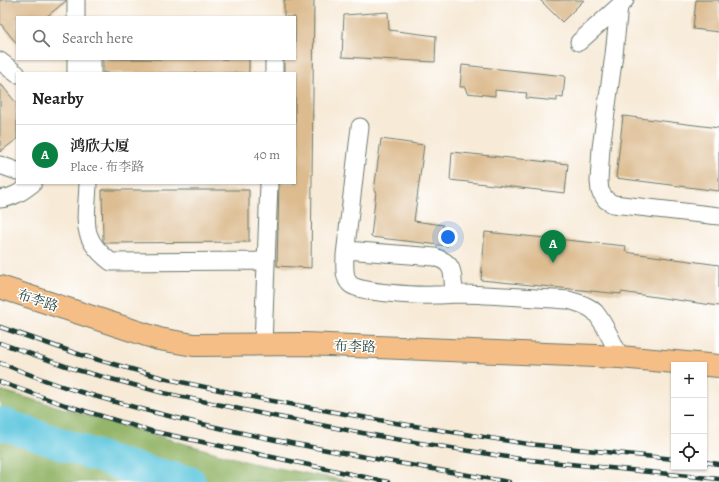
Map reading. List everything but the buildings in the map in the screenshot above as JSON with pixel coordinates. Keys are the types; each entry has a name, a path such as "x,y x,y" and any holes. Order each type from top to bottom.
{"main road":[{"name":"布李路","path":"0,287 159,339 194,345 305,344 620,357 719,366"}],"lane":[{"path":"76,0 76,16"},
{"path":"579,42 622,3"},
{"path":"622,3 601,148 599,181 600,191 606,200 613,204 719,216"},
{"path":"76,60 76,72"},
{"path":"92,60 92,72"},
{"path":"274,60 274,72"},
{"path":"0,61 16,73"},
{"path":"360,127 346,250 345,269 350,285 356,288 394,293 434,295 454,294 569,300 583,304 595,312 620,357"},
{"path":"0,166 16,171"},
{"path":"0,199 8,198 21,192 32,184"},
{"path":"88,184 86,231 91,243 99,253 111,262 266,261"},
{"path":"263,345 269,184"},
{"path":"346,250 435,257 446,261 451,267 454,294"}],"green space":[{"path":"0,390 251,463 352,482 0,482"}],"waterway":[{"path":"0,423 126,466 190,482"}],"railway":[{"path":"0,327 81,355 167,379 267,400 396,423 528,444 671,459"},
{"path":"0,343 77,370 164,393 389,438 520,459 719,479"},
{"path":"0,363 62,386 179,419 288,443 509,482"},
{"path":"0,382 65,405 151,431 388,482"},
{"path":"707,462 719,464"}],"place":[{"name":"鸿欣大厦","path":"553,263"}]}
